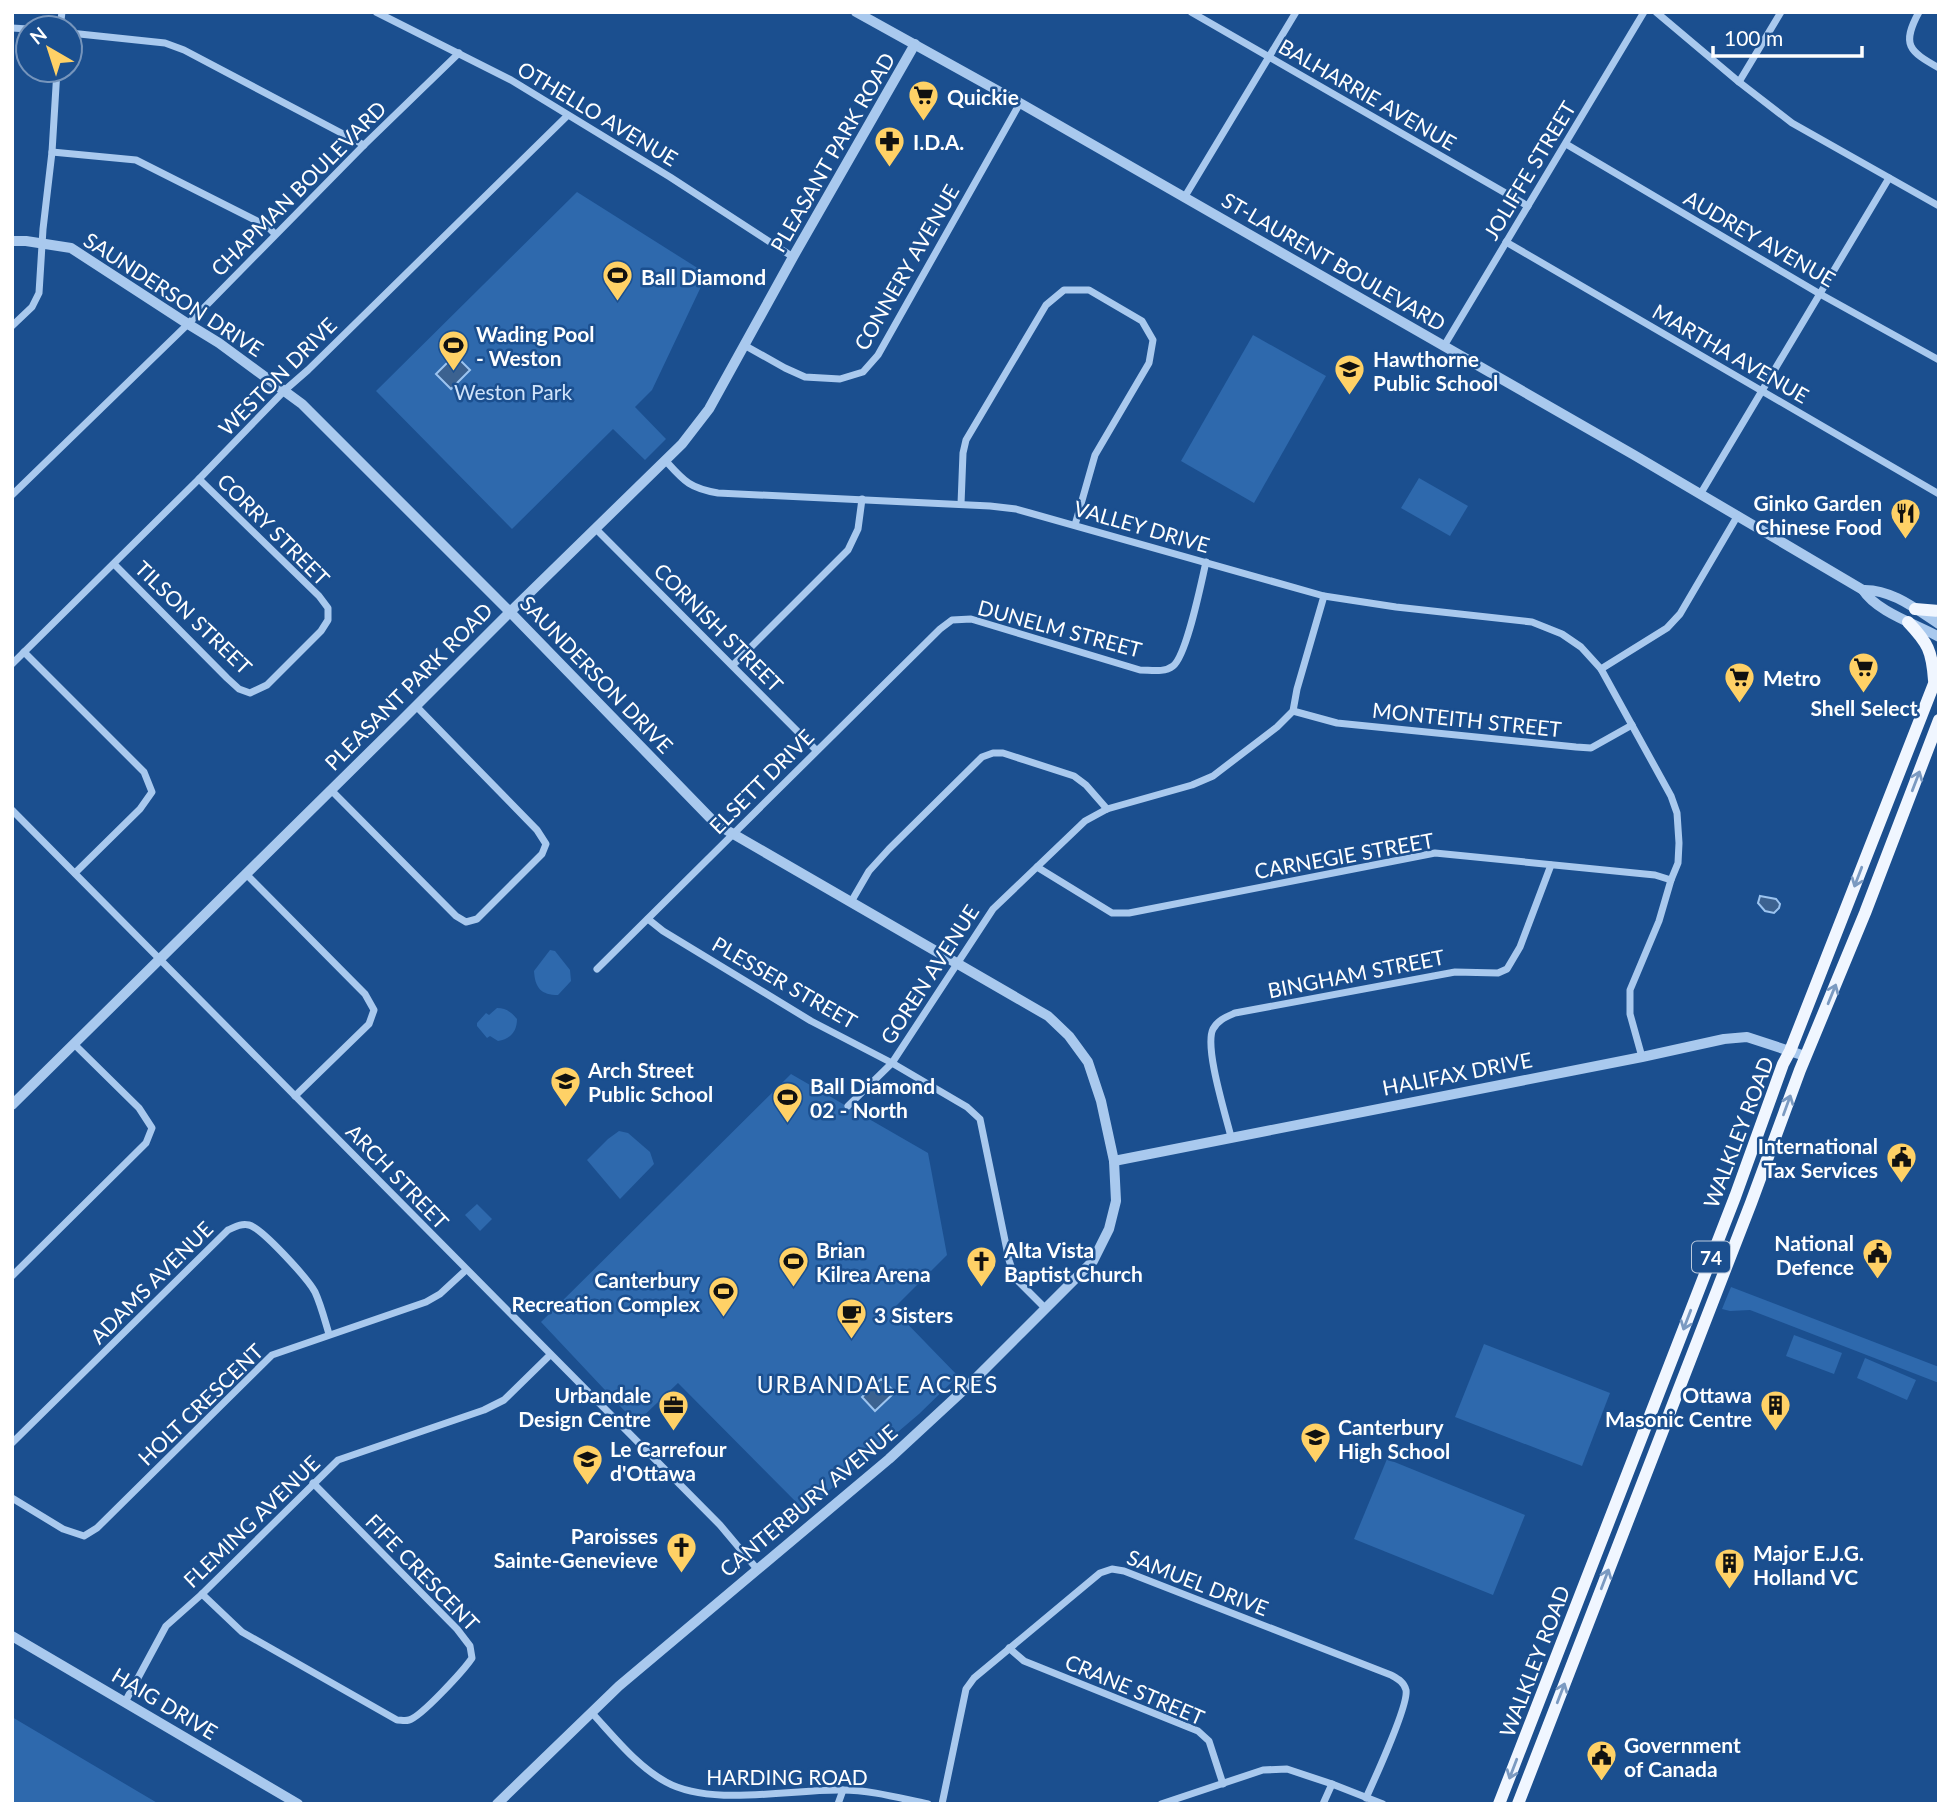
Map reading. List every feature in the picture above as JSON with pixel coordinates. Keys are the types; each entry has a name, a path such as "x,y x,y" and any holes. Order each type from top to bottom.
{"main road":[{"path":"1915,609 1939,611"},
{"path":"1908,622 1928,646 1937,677"},
{"name":"WALKLEY ROAD","path":"1500,1800 1735,1197 1783,1064 1937,677"},
{"name":"WALKLEY ROAD","path":"1519,1803 1721,1282 1805,1056 1865,913 1939,720"},
{"path":"1883,813 1901,819"},
{"path":"1735,1197 1751,1203"},
{"path":"1703,1277 1721,1282"},
{"path":"1632,1462 1648,1468"},
{"path":"1564,1637 1580,1642"},
{"path":"1500,1800 1519,1803"}],"street":[{"name":"OTHELLO AVENUE","path":"376,12 511,80 670,177 793,257"},
{"name":"ST-LAURENT BOULEVARD","path":"856,12 1701,493 1863,590 1868,598 1939,637"},
{"name":"BALHARRIE AVENUE","path":"1191,12 1528,206"},
{"path":"1184,198 1296,12"},
{"name":"JOLIFFE STREET","path":"1444,346 1643,12"},
{"path":"1656,12 1739,82 1793,123 1939,206"},
{"path":"1739,82 1780,12"},
{"path":"1919,12 1911,27 1911,46 1919,57 1939,68"},
{"path":"84,34 165,43 184,50 364,145"},
{"name":"PLEASANT PARK ROAD","path":"12,1105 682,444 709,409 915,44"},
{"name":"CHAPMAN BOULEVARD","path":"12,495 188,324 364,145 459,53"},
{"path":"12,326 32,307 39,293 56,84"},
{"name":"CONNERY AVENUE","path":"744,345 805,377 840,379 863,372 878,355 1020,103"},
{"name":"WESTON DRIVE","path":"12,664 285,390 567,116"},
{"name":"AUDREY AVENUE","path":"1566,144 1820,294 1939,360"},
{"path":"52,152 136,160 267,226 275,234"},
{"path":"1701,493 1889,178"},
{"name":"SAUNDERSON DRIVE","path":"12,241 71,248 219,342 302,404 510,612 716,824 1048,1016 1069,1036 1088,1062 1101,1101 1114,1161"},
{"name":"MARTHA AVENUE","path":"1506,242 1939,494"},
{"path":"961,505 966,440 1046,305 1065,290 1089,290 1142,321 1153,340 1149,363 1095,455 1075,525"},
{"name":"VALLEY DRIVE","path":"665,460 689,485 700,490 1016,509 1324,596 1532,622 1562,634 1590,654 1601,669 1671,796 1677,813 1678,863 1659,921 1630,989 1630,1014 1642,1057"},
{"name":"CORRY STREET","path":"199,479 328,608 328,620 321,631 267,685 250,693"},
{"path":"733,665 848,550 858,529 862,499"},
{"path":"1601,669 1667,628 1680,614 1738,515"},
{"name":"CORNISH STREET","path":"596,529 817,750"},
{"name":"DUNELM STREET","path":"952,620 971,619 1140,670 1163,671 1174,666 1182,652 1206,562"},
{"name":"TILSON STREET","path":"114,564 239,689 250,693"},
{"name":"ST-LAURENT BOULEVARD","path":"1863,590 1886,594 1939,624"},
{"path":"1293,711 1324,596"},
{"name":"ELSETT DRIVE","path":"597,969 952,620"},
{"path":"24,652 144,772 152,792 141,809 75,873"},
{"path":"331,790 456,916 466,922 477,919 542,854 546,844 537,830 416,706"},
{"name":"MONTEITH STREET","path":"1293,711 1337,723 1591,748 1632,725"},
{"name":"GOREN AVENUE","path":"848,1106 892,1063 993,909 1085,821 1107,809 1192,785 1213,776 1277,727 1293,711"},
{"path":"851,902 869,871 889,849 982,757 993,752 1074,776 1086,785 1107,809"},
{"name":"ARCH STREET","path":"12,810 720,1525 757,1569"},
{"name":"CARNEGIE STREET","path":"1037,867 1112,913 1129,913 1435,853 1655,876 1671,880"},
{"name":"BINGHAM STREET","path":"1231,1137 1210,1038 1213,1028 1221,1020 1235,1013 1455,972 1499,973 1507,969 1520,947 1552,865"},
{"path":"246,874 365,994 374,1010 369,1024 296,1096"},
{"name":"PLESSER STREET","path":"648,919 663,931 811,1021 892,1063 967,1107 980,1119 1015,1278 1046,1310"},
{"name":"HALIFAX DRIVE","path":"1114,1161 1724,1040 1748,1037 1805,1056"},
{"path":"12,1276 146,1143 152,1128 139,1108 75,1044"},
{"name":"CANTERBURY AVENUE","path":"497,1804 620,1686 890,1457 1046,1310 1093,1261 1109,1229 1116,1201 1114,1161"},
{"name":"ADAMS AVENUE","path":"12,1443 228,1230 240,1224 252,1225 261,1231 307,1280 316,1293 329,1334"},
{"name":"HOLT CRESCENT","path":"12,1498 63,1529 83,1536 97,1528 272,1355 426,1302 440,1294 466,1270"},
{"name":"FLEMING AVENUE","path":"125,1702 166,1626 338,1460 484,1410 504,1400 550,1355"},
{"name":"FIFE CRESCENT","path":"202,1594 242,1632 397,1720 410,1720 420,1713 466,1667 472,1658 470,1646 457,1629 313,1483"},
{"name":"SAMUEL DRIVE","path":"942,1804 966,1689 974,1678 1100,1573 1112,1569 1124,1571 1403,1682 1407,1692 1383,1760 1366,1798"},
{"name":"HAIG DRIVE","path":"12,1636 298,1804"},
{"name":"CRANE STREET","path":"1009,1648 1024,1661 1198,1731 1209,1741 1223,1784"},
{"name":"HARDING ROAD","path":"592,1713 644,1768 668,1783 695,1793 711,1795 843,1790 877,1793 928,1804"},
{"path":"1161,1804 1263,1770 1287,1769 1382,1804"},
{"path":"1323,1804 1332,1784"},
{"path":"838,1804 843,1790"},
{"path":"708,1804 711,1795"}],"green space":[{"name":"Weston Park","path":"577,192 707,274 652,390 635,407 666,439 645,460 613,429 512,529 376,391"},
{"path":"1253,335 1326,376 1254,503 1181,461"},
{"path":"1419,478 1468,506 1450,536 1401,508"},
{"path":"550,950 555,951 570,970 571,981 558,995 543,992 535,977 534,971"},
{"path":"497,1008 508,1011 517,1019 512,1034 498,1041 490,1036 487,1038 477,1026 486,1013 489,1015"},
{"path":"791,1074 928,1153 947,1255 893,1309 958,1376 919,1414 805,1511 678,1383 636,1423 541,1322"},
{"path":"619,1131 628,1133 650,1152 654,1164 620,1199 587,1160"},
{"path":"477,1204 492,1219 480,1231 465,1215"},
{"path":"1731,1287 1939,1367 1939,1383 1750,1310 1722,1309"},
{"path":"1794,1335 1842,1353 1834,1374 1786,1356"},
{"path":"1484,1344 1610,1393 1582,1466 1455,1417"},
{"path":"1865,1358 1916,1380 1907,1400 1857,1378"},
{"path":"1387,1459 1525,1515 1493,1595 1354,1539"},
{"path":"12,1717 159,1804 12,1804"}],"shaded area":[{"name":"Wading Pool - Weston","path":"455,355 470,370 451,389 436,374"},
{"path":"1760,896 1776,899 1780,904 1779,908 1774,913 1765,911 1758,903"},
{"path":"881,1379 895,1392 875,1411 862,1397"}],"place":[{"name":"Quickie","path":"924,123"},
{"name":"I.D.A.","path":"890,168"},
{"name":"Ball Diamond","path":"618,303"},
{"name":"Wading Pool - Weston","path":"453,372"},
{"name":"Hawthorne Public School","path":"1350,397"},
{"name":"Ginko Garden Chinese Food","path":"1905,541"},
{"name":"Shell Select","path":"1864,694"},
{"name":"Metro","path":"1740,704"},
{"name":"Arch Street Public School","path":"565,1108"},
{"name":"Ball Diamond 02 - North","path":"787,1124"},
{"name":"International Tax Services","path":"1901,1184"},
{"name":"National Defence","path":"1877,1281"},
{"name":"Brian Kilrea Arena","path":"793,1288"},
{"name":"Alta Vista Baptist Church","path":"981,1288"},
{"name":"Canterbury Recreation Complex","path":"723,1318"},
{"name":"3 Sisters","path":"851,1341"},
{"name":"Urbandale Design Centre","path":"674,1433"},
{"name":"Ottawa Masonic Centre","path":"1775,1433"},
{"name":"Canterbury High School","path":"1315,1465"},
{"name":"Le Carrefour d'Ottawa","path":"587,1487"},
{"name":"Paroisses Sainte-Genevieve","path":"681,1574"},
{"name":"Major E.J.G. Holland VC","path":"1730,1591"},
{"name":"Government of Canada","path":"1601,1783"}],"district":[{"name":"URBANDALE ACRES","path":"878,1384"}]}
